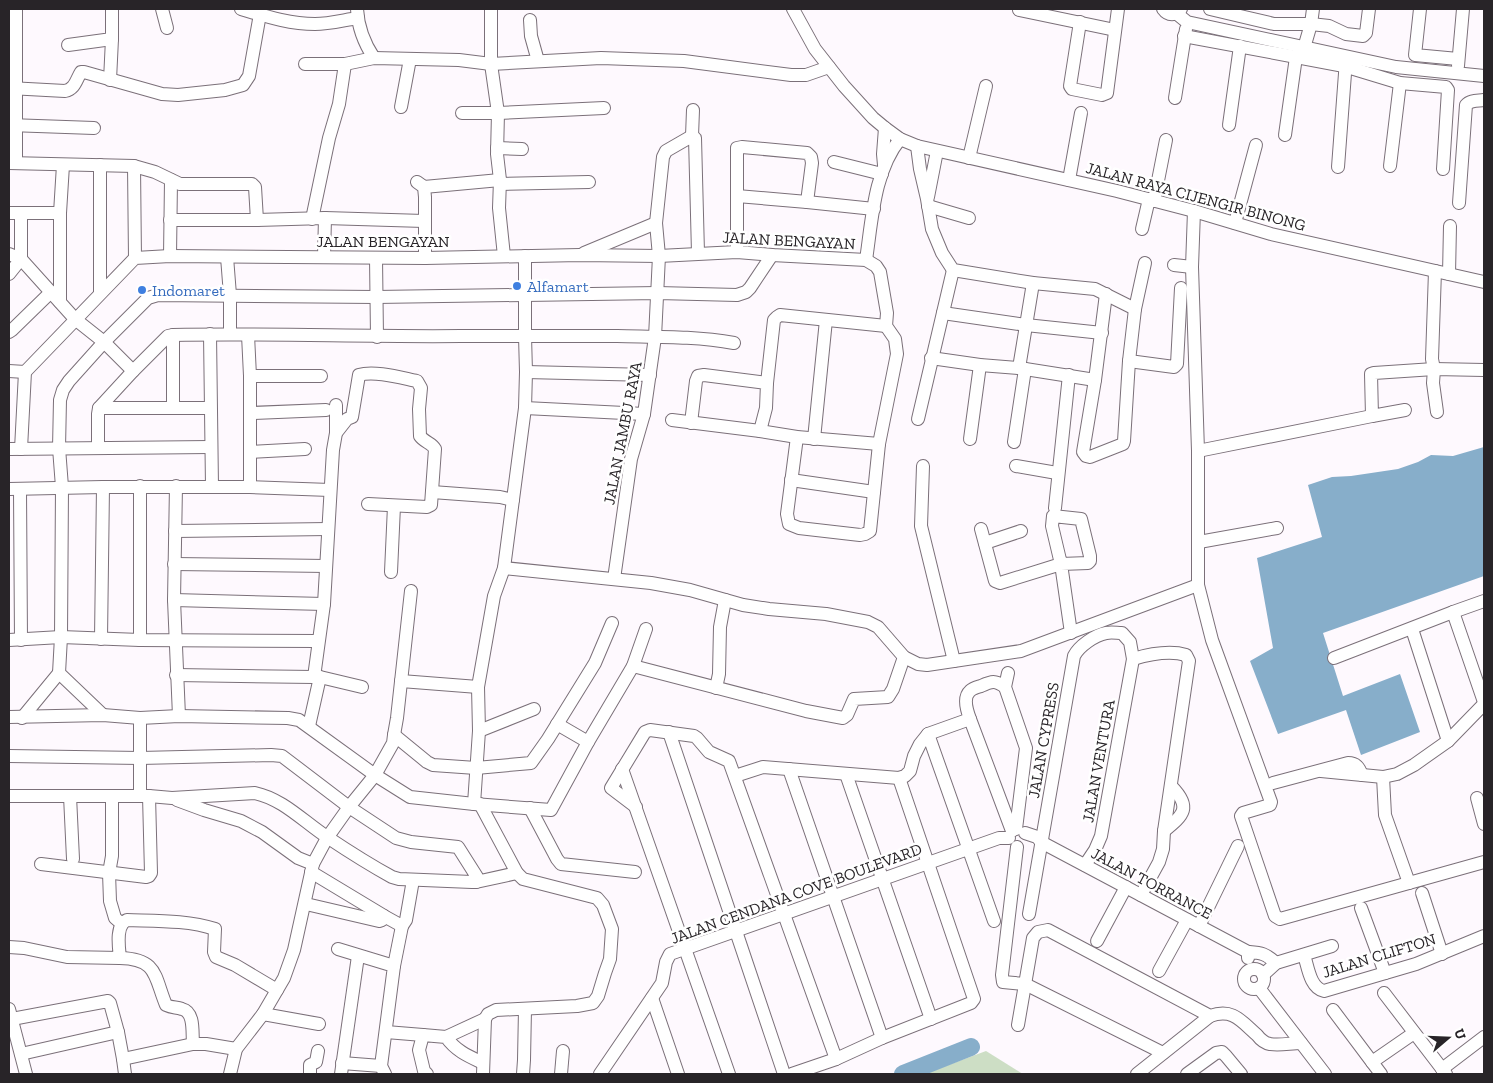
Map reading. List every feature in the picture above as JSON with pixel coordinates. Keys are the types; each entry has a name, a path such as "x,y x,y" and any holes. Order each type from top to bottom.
{"street":[{"path":"16,9 12,88 12,163 134,166 156,172 180,184 252,184 254,186 257,220"},
{"path":"110,80 112,9"},
{"path":"162,9 167,28"},
{"path":"241,9 268,13 304,24 317,24 357,13 366,46 374,58"},
{"path":"491,9 491,64 498,113 499,208 504,256"},
{"name":"JALAN RAYA CIJENGIR BINONG","path":"793,9 815,49 873,118 900,139 916,146 1151,200 1271,234 1484,282"},
{"path":"1080,22 1070,86 1072,89 1102,95 1107,93 1118,9"},
{"path":"1163,9 1170,14 1179,11 1187,22 1345,62 1484,76"},
{"path":"1210,9 1252,14 1274,24 1329,26 1346,34 1363,36 1366,33 1369,9"},
{"path":"1285,135 1300,52 1311,24 1313,9"},
{"path":"1420,9 1415,55 1458,59"},
{"path":"1457,74 1463,9"},
{"path":"1019,10 1115,30"},
{"path":"12,88 70,90 74,87 81,72 162,94 178,95 225,90 243,85 249,76 268,13"},
{"path":"530,20 531,36 538,61"},
{"path":"1176,98 1187,22"},
{"path":"1184,36 1240,46 1300,52"},
{"path":"68,45 112,39"},
{"path":"1229,125 1240,46"},
{"path":"304,64 345,64 374,58 459,60 491,64 602,58 684,62 791,75 806,75 829,67"},
{"path":"401,107 410,59"},
{"path":"1345,62 1400,83 1444,86 1448,90 1443,169"},
{"path":"1338,167 1345,62"},
{"path":"324,257 319,218 329,138 339,104 345,64"},
{"path":"1390,166 1400,83"},
{"path":"969,158 986,86"},
{"path":"1459,202 1466,105 1471,101 1484,100"},
{"path":"462,113 604,108"},
{"path":"693,110 692,136 695,138 698,253"},
{"path":"1069,180 1082,113"},
{"path":"12,125 94,128"},
{"path":"883,170 885,128"},
{"name":"JALAN JAMBU RAYA","path":"614,579 631,459 644,414 655,337 659,256 656,223 664,153 692,136"},
{"path":"797,438 787,514 789,524 799,528 865,534 870,531 879,444 897,354 894,339 886,326 887,314 880,272 876,266 866,260 874,209 883,170 900,139"},
{"path":"1142,229 1166,140"},
{"path":"1235,224 1256,144"},
{"path":"916,146 932,229 942,252 953,270 918,419"},
{"path":"497,148 522,149"},
{"path":"737,252 737,148 807,153 811,156 812,163 807,202"},
{"path":"928,203 937,151"},
{"path":"834,162 883,170"},
{"path":"60,302 60,213 63,164"},
{"path":"100,165 100,293"},
{"path":"134,166 135,258 25,372 15,449 210,447"},
{"path":"170,256 171,180"},
{"path":"424,258 426,197 420,185 500,182 589,182"},
{"path":"737,196 874,209"},
{"path":"928,203 969,218"},
{"path":"1194,211 1192,267 1198,451 1198,585 1212,640 1272,802 1242,813 1241,816 1275,916 1280,919 1484,862"},
{"path":"9,274 21,260 15,213 60,213"},
{"path":"170,220 319,218 424,221"},
{"path":"580,255 656,223"},
{"path":"1449,274 1450,226"},
{"name":"JALAN BENGAYAN","path":"135,258 170,256 376,258 580,255 659,256 737,252 866,260"},
{"path":"9,254 21,260 75,319 104,342 133,371"},
{"path":"22,718 59,673 62,487 59,448 60,400 63,390 104,342 148,298 153,296 230,295 376,297 658,292 737,295 746,292 750,288 772,255"},
{"path":"483,1069 485,1019 488,1014 496,1010 577,1006 593,1003 598,996 610,959 612,929 603,905 597,898 523,879 517,873 477,804 478,687 494,596 504,568 524,408 526,372 525,256"},
{"path":"228,257 230,334"},
{"path":"376,258 378,337"},
{"path":"1106,294 1102,333 1083,452 1090,458 1123,444 1135,309 1145,263"},
{"path":"1174,265 1192,267"},
{"path":"953,270 1033,283 1095,289 1135,309"},
{"path":"1435,271 1432,359 1437,412"},
{"path":"1014,442 1026,325 1033,283"},
{"path":"1130,361 1174,367 1177,364 1181,288"},
{"path":"9,332 51,292"},
{"path":"943,313 1026,325 1102,333"},
{"path":"760,431 766,408 774,320 777,317 780,315 886,326"},
{"path":"814,439 826,320"},
{"path":"210,334 212,487"},
{"path":"248,334 251,413 250,486"},
{"path":"98,448 99,408 168,336 173,335 655,337 706,338 734,343"},
{"path":"172,408 173,335"},
{"path":"932,358 980,365 1022,368 1095,380"},
{"path":"970,439 980,365"},
{"path":"1372,416 1371,374 1434,369 1484,370"},
{"path":"9,371 25,372"},
{"path":"526,372 650,375"},
{"path":"336,433 347,419 352,417 359,375 366,373 386,375 417,381 421,388 420,436 434,446 435,449 431,505 430,507 368,504"},
{"path":"691,423 698,376 704,375 767,383"},
{"path":"1054,508 1069,375"},
{"path":"250,376 321,376"},
{"path":"251,413 331,407 336,433 330,490 324,604 318,642 317,677 309,726"},
{"path":"99,408 210,408"},
{"path":"524,408 644,414"},
{"path":"1198,451 1405,410"},
{"path":"672,420 760,431 797,438 879,444"},
{"path":"251,452 305,449"},
{"path":"923,466 921,526 954,661"},
{"path":"1016,466 1058,473"},
{"path":"791,480 874,492"},
{"path":"318,642 61,637 15,640 14,489 103,486 250,486 330,490"},
{"path":"101,639 103,486"},
{"path":"140,486 140,640"},
{"path":"176,486 174,600 179,716"},
{"path":"432,492 500,497 513,500"},
{"path":"391,572 394,506"},
{"path":"1199,542 1277,528"},
{"path":"175,531 328,529"},
{"path":"981,529 995,581 998,583 1061,564 1071,633"},
{"path":"985,543 1020,531"},
{"path":"174,564 326,566"},
{"path":"504,568 651,583 690,590 743,605 826,614 868,622 878,627 904,657 918,664 927,665 1021,651 1198,585"},
{"path":"230,1074 236,1049 263,1014 284,978 294,950 306,904 312,868 327,838 375,774 393,743 396,731 411,591"},
{"path":"174,600 324,604"},
{"path":"716,688 719,674 720,627 725,600"},
{"path":"1334,658 1484,601"},
{"path":"1273,783 1348,763 1353,763 1362,775 1384,777 1397,774 1414,765 1448,741 1484,703 1453,612"},
{"path":"394,735 432,765 476,768 531,763 595,662 612,624"},
{"path":"1412,628 1448,741"},
{"path":"9,717 103,715 140,718 179,716 288,718 299,720 309,726 410,798 552,809 588,742 633,666 646,629"},
{"name":"JALAN CYPRESS","path":"1015,903 1030,910 1074,656 1077,650 1086,642 1105,632 1122,633 1130,642 1134,659"},
{"path":"1134,659 1151,654 1179,653 1186,655 1189,661 1171,786 1180,795 1183,809 1179,819 1164,831 1163,849 1159,862 1141,895"},
{"path":"633,666 806,711 843,718 847,715 854,699 888,697 891,694 904,657"},
{"name":"JALAN VENTURA","path":"1086,866 1102,836 1134,659"},
{"path":"59,673 103,715"},
{"path":"1008,673 1005,687 1026,748 1002,975 1003,982 1025,984 1163,1053"},
{"path":"176,675 317,677 362,688"},
{"path":"401,681 478,687"},
{"path":"1005,687 998,682 990,682 970,690 967,696 966,710 1017,838"},
{"path":"478,731 534,709"},
{"path":"41,864 149,876 145,796 140,758 140,718"},
{"path":"735,776 763,767 899,778 905,776 910,771 914,756 928,734 970,718"},
{"path":"557,724 588,742"},
{"path":"636,807 611,788 645,732 650,730 694,736 709,752 729,761 836,1059"},
{"path":"669,732 784,1074"},
{"path":"928,734 994,921"},
{"path":"914,756 935,755"},
{"path":"9,756 140,758 282,756 349,807 396,838 410,842 458,847 477,877 476,882"},
{"path":"622,769 729,1074"},
{"path":"789,769 882,1038"},
{"path":"846,774 931,1019"},
{"path":"1384,777 1386,815 1408,883"},
{"path":"792,1074 836,1059 882,1038 971,1003 974,999 899,778"},
{"path":"9,796 145,796 172,798 256,793 280,802 327,838 398,879 476,882 517,873"},
{"path":"70,796 73,858"},
{"path":"112,796 112,856 109,873 110,901 115,918 122,924"},
{"path":"172,798 241,821 262,832 312,868 402,926"},
{"path":"1477,798 1484,824"},
{"path":"530,808 561,864 635,872"},
{"name":"JALAN CENDANA COVE BOULEVARD","path":"600,1074 662,983 666,962 670,954 998,838 1017,838 1032,846 1041,842"},
{"name":"JALAN TORRANCE","path":"1041,842 1248,952 1265,954 1276,963"},
{"path":"1200,926 1238,846"},
{"path":"358,956 341,1069 383,1070 394,966 402,926 406,920 413,880"},
{"path":"1097,941 1126,887"},
{"path":"1422,893 1442,954"},
{"path":"306,904 379,921 384,916"},
{"path":"1361,908 1385,973"},
{"path":"1159,971 1187,920"},
{"path":"120,958 119,937 124,921 162,921 190,924 216,931 214,952 216,957 235,965 278,990"},
{"path":"1018,1025 1033,938 1038,932 1048,930 1210,1016"},
{"name":"JALAN CLIFTON","path":"1304,955 1314,986 1318,990 1324,991 1416,964 1484,936"},
{"name":"JALAN CLIFTON","path":"1276,963 1332,946"},
{"path":"9,947 24,948 67,957 120,958 141,961 150,966 154,972 166,1005 172,1008 185,1009 189,1012 193,1044"},
{"path":"338,949 394,966"},
{"path":"1248,952 1248,970 1244,976 1244,983 1249,988 1259,988"},
{"path":"1263,975 1276,963"},
{"path":"1248,970 1252,968 1259,969 1263,975 1264,982 1259,988"},
{"path":"1259,988 1325,1074"},
{"path":"1384,993 1444,1072 1484,1037"},
{"path":"652,998 678,1074"},
{"path":"26,1074 11,1014 108,1001 110,1002 118,1032 124,1074"},
{"path":"523,1074 524,1009"},
{"path":"1333,1010 1381,1074"},
{"path":"1137,1074 1210,1016 1219,1013 1233,1015 1264,1042 1270,1044 1301,1043"},
{"path":"263,1014 319,1024"},
{"path":"386,1032 446,1037 485,1019"},
{"path":"21,1054 118,1032"},
{"path":"1372,1062 1414,1033"},
{"path":"423,1035 419,1050 424,1071 427,1074"},
{"path":"446,1037 453,1046 483,1069"},
{"path":"123,1059 193,1044 206,1044 236,1049"},
{"path":"310,1074 310,1066 316,1062 318,1051"},
{"path":"561,1074 563,1051"},
{"path":"1187,1074 1216,1053 1222,1052 1241,1074"}],"green space":[{"path":"986,1051 1023,1074 924,1074"}],"water":[{"path":"1484,447 1484,576 1323,633 1343,696 1400,674 1420,732 1361,755 1346,710 1278,734 1250,661 1273,648 1257,558 1322,537 1308,485 1332,477 1398,469 1431,455 1453,456"}],"waterway":[{"path":"903,1074 971,1047"}],"place":[{"name":"Alfamart","path":"517,286"},
{"name":"Indomaret","path":"142,290"}]}
